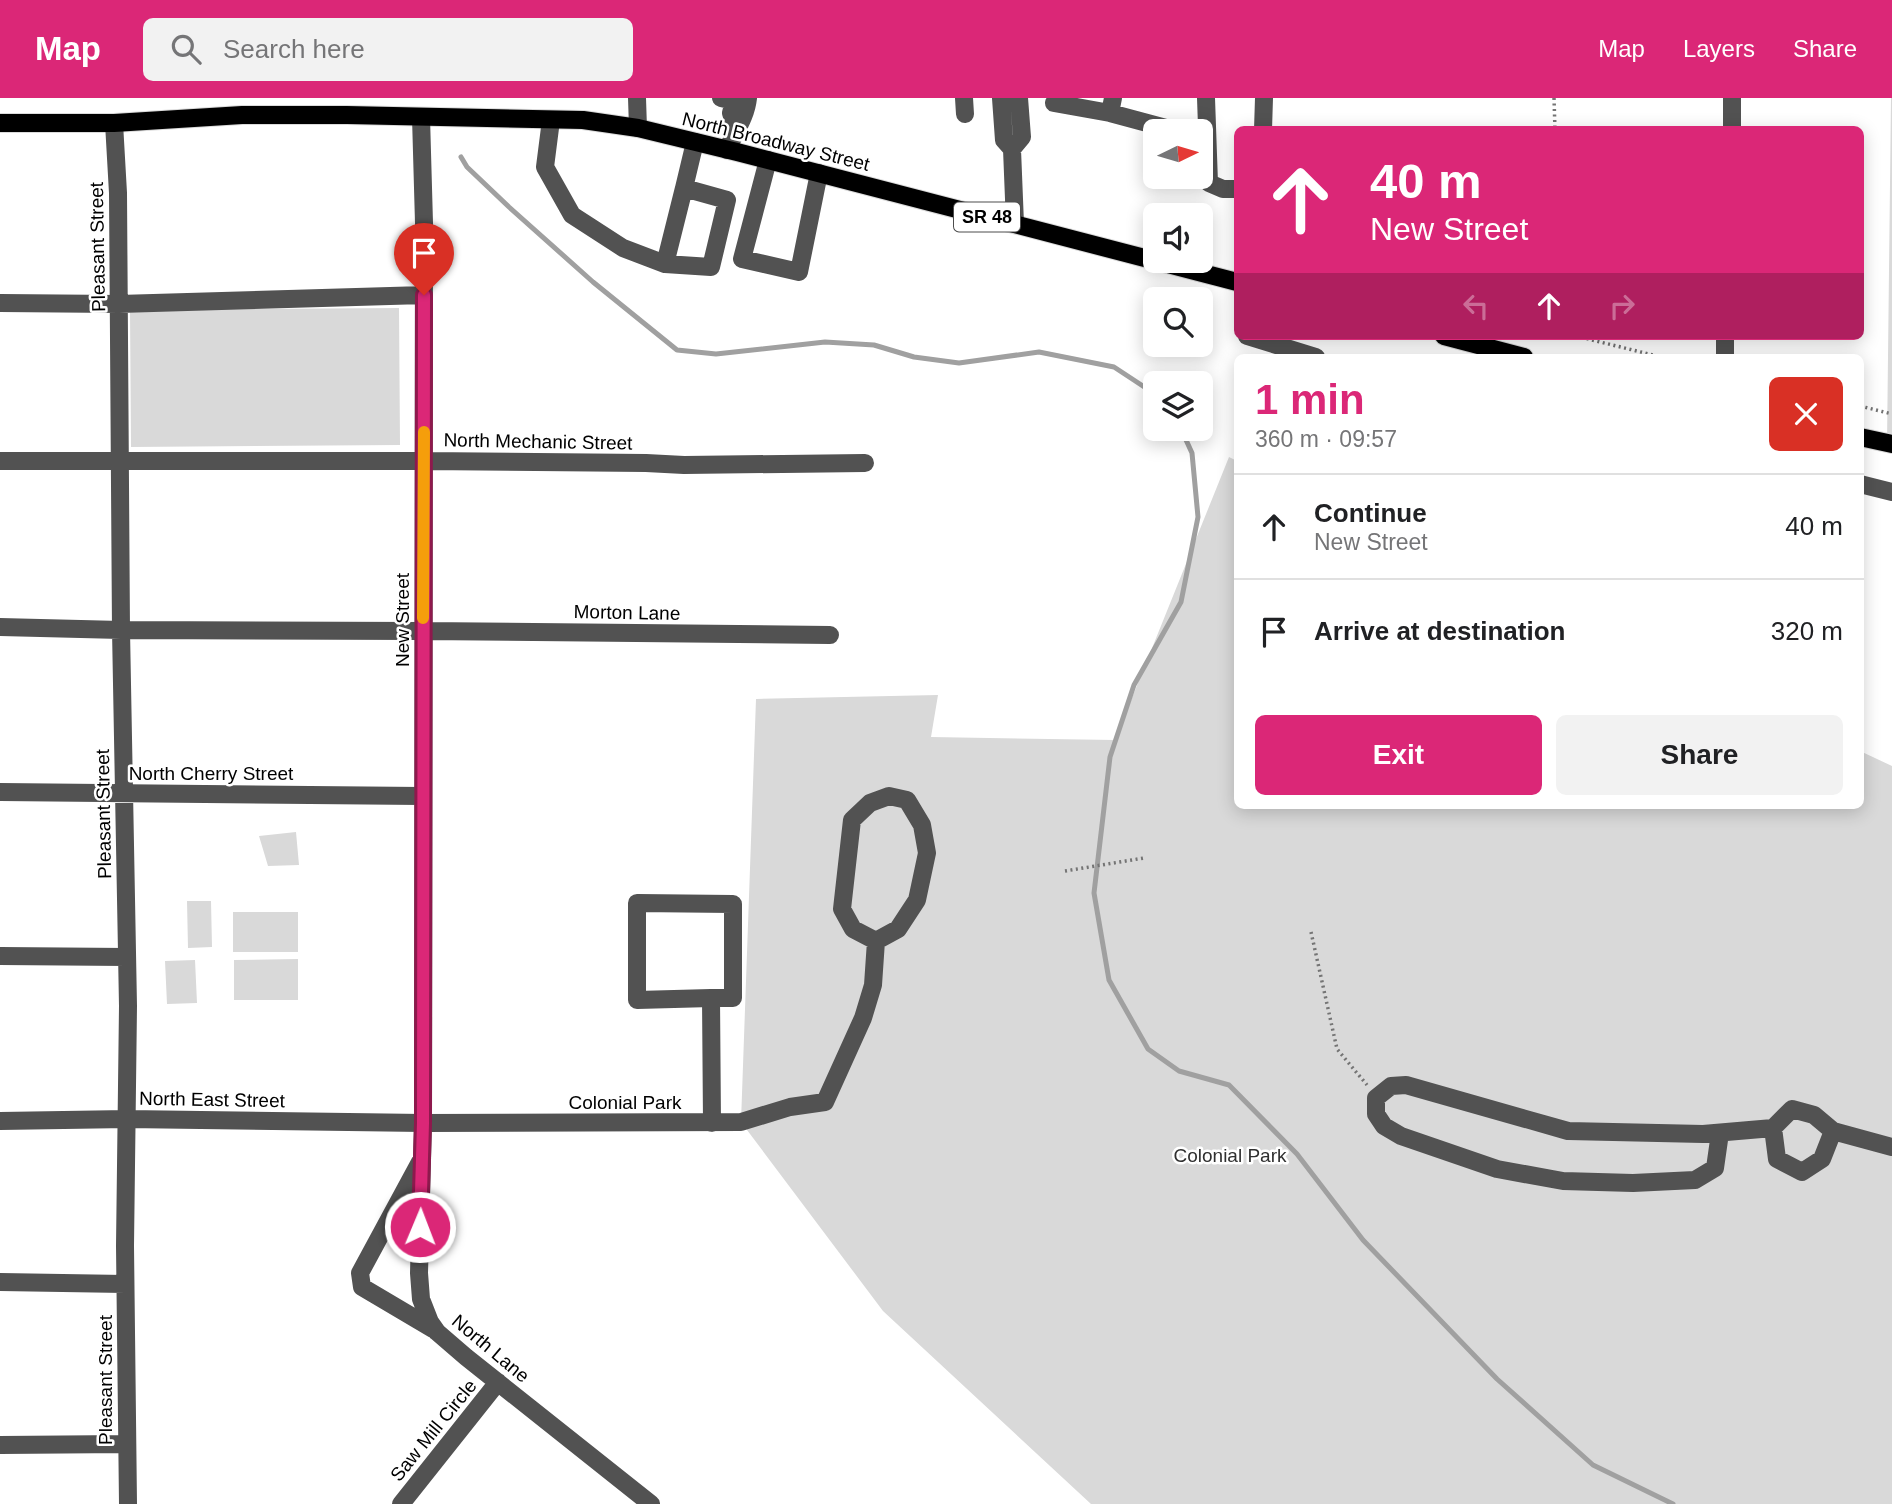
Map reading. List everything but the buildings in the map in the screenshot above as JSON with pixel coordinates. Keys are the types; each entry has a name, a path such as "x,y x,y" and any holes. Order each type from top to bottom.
{"main road":[{"name":"North Broadway Street","path":"0,123 114,122 242,115 609,123 820,173 1234,281"},
{"path":"1469,340 1514,354"},
{"path":"1864,438 1892,444"}],"street":[{"path":"637,98 638,128"},
{"path":"721,98 734,101 732,113 736,130"},
{"path":"727,150 746,113 748,98"},
{"path":"1001,98 1004,140 1012,149 1015,224"},
{"path":"1012,149 1022,137 1019,98"},
{"path":"1205,119 1206,98"},
{"path":"1264,98 1264,126"},
{"path":"1732,98 1732,126"},
{"path":"1055,103 1112,106 1146,119"},
{"name":"New Street","path":"421,117 424,223 423,1123"},
{"path":"551,120 545,167 572,215 623,248 665,264 711,267 727,200 684,188"},
{"name":"Pleasant Street","path":"114,122 118,193 121,630 128,1006 125,1284 128,1504"},
{"path":"665,264 695,142"},
{"path":"768,160 743,258 799,272 820,173"},
{"path":"1213,185 1223,189 1234,189"},
{"path":"718,237 746,243"},
{"path":"0,303 119,304 424,295"},
{"path":"1291,342 1311,354"},
{"name":"North Mechanic Street","path":"0,461 424,461 684,465 865,463"},
{"path":"1864,485 1892,492"},
{"name":"Morton Lane","path":"0,627 830,635"},
{"name":"North Cherry Street","path":"0,792 422,796"},
{"path":"889,796 907,800 922,825 927,853 917,900 898,929 876,941 853,929 842,909 852,820 870,803 889,796"},
{"path":"637,902 733,904 733,998 711,999 637,1000 637,902"},
{"name":"Colonial Park","path":"423,1123 741,1122 790,1107 825,1102 863,1018 873,985 876,941"},
{"path":"0,956 127,957"},
{"path":"711,999 712,1123"},
{"path":"1712,1133 1715,1168 1695,1180 1633,1183 1563,1181 1497,1169 1401,1136 1384,1126 1376,1114 1376,1098 1391,1086 1406,1085 1568,1131 1712,1133 1773,1128 1792,1109 1814,1115 1833,1131 1892,1147"},
{"name":"North East Street","path":"0,1121 127,1119 423,1123"},
{"name":"North Lane","path":"423,1123 419,1273 421,1298 430,1322 437,1332 651,1504"},
{"path":"1773,1128 1777,1159 1801,1172 1822,1159 1833,1131"},
{"path":"422,1158 360,1273 362,1286 437,1332"},
{"path":"0,1282 125,1284"},
{"name":"Saw Mill Circle","path":"401,1504 498,1382"},
{"path":"0,1445 126,1444"}],"path":[{"path":"1554,98 1555,126"},
{"path":"1592,340 1649,354"},
{"path":"1864,407 1892,414"},
{"path":"1065,871 1144,858"},
{"path":"1311,932 1337,1049 1368,1086"}],"green space":[{"path":"1892,98 1892,444 1887,443"},
{"path":"399,308 400,445 131,447 130,310"},
{"name":"Colonial Park","path":"1229,457 1234,460 1234,809 1864,809 1864,753 1892,766 1892,1504 1091,1504 883,1311 741,1122 756,699 938,695 931,737 1115,740"},
{"path":"296,832 299,865 268,866 259,836"},
{"path":"187,901 211,901 212,947 188,948"},
{"path":"233,912 298,912 298,952 233,952"},
{"path":"298,959 298,1000 234,1000 234,960"},
{"path":"195,960 197,1003 167,1004 165,961"}],"waterway":[{"path":"461,157 467,167 509,207 593,282 677,350 716,354 825,342 874,345 914,357 959,363 1039,352 1114,367 1143,386"},
{"path":"1186,441 1192,453 1198,517 1181,602 1134,685 1110,757 1094,893 1109,980 1148,1049 1179,1071 1229,1085 1297,1154 1363,1240 1497,1379 1593,1465 1673,1504"}],"slow traffic":[{"path":"423,618 424,432"}],"route":[{"path":"420,1227 423,1123 424,295"}]}
